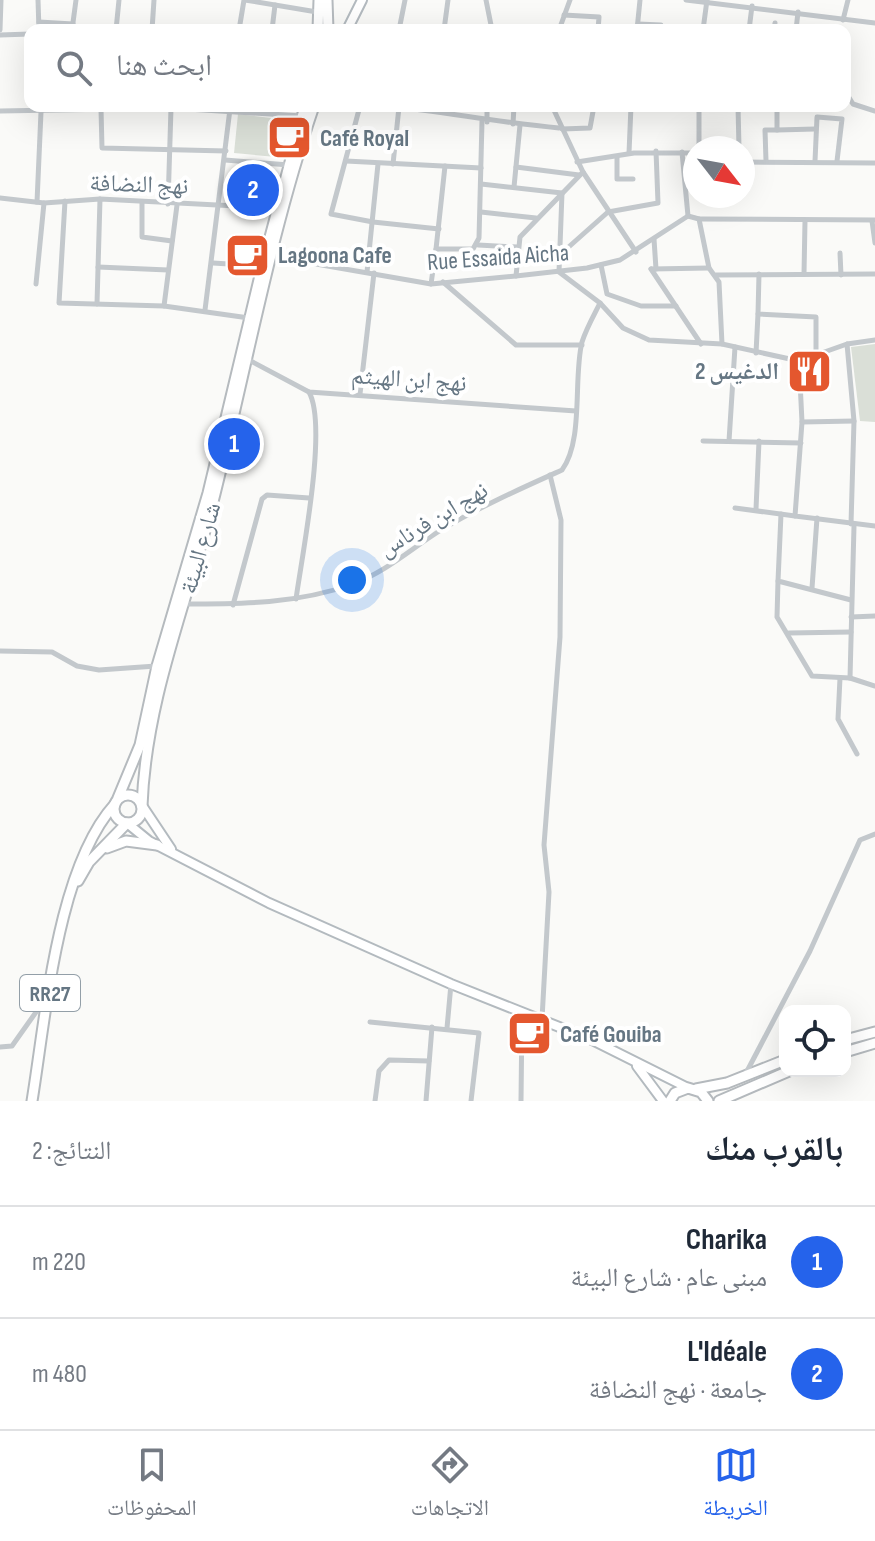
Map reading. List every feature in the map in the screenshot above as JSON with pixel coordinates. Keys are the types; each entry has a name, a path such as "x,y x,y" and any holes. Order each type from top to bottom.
{"main road":[{"path":"318,24 319,0"},
{"path":"327,0 328,24"},
{"path":"350,24 362,0"},
{"name":"شارع البيئة","path":"116,801 140,745 157,666 179,605 247,359 266,260 304,112"},
{"name":"شارع البيئة","path":"142,806 153,710 249,318 312,112"},
{"path":"157,845 117,818 116,801 133,795 174,852"},
{"name":"RR27","path":"32,1101 61,929 88,843 116,801"},
{"name":"RR27","path":"74,887 127,823 137,820 142,806"},
{"path":"85,870 118,843 138,841 157,845 269,903 451,984 542,1019 692,1088 708,1101"},
{"path":"851,1038 875,1032"},
{"path":"851,1050 875,1043"},
{"path":"634,1062 663,1101"},
{"path":"670,1101 675,1093 692,1088 715,1087 779,1062"},
{"path":"719,1101 779,1075"}],"street":[{"path":"38,0 39,22 52,24"},
{"path":"72,24 76,0"},
{"path":"116,24 117,0"},
{"path":"152,24 154,0"},
{"path":"240,24 244,0 318,13"},
{"path":"400,24 405,0"},
{"path":"445,24 448,0"},
{"path":"486,0 491,24"},
{"path":"561,24 570,0"},
{"path":"637,24 640,0"},
{"path":"686,0 752,6 764,3 798,12 875,23"},
{"path":"843,20 848,0"},
{"path":"704,24 706,1"},
{"path":"1,3 0,33 24,34"},
{"path":"273,24 275,5"},
{"path":"750,24 752,6"},
{"path":"797,24 798,12"},
{"path":"564,15 599,17 598,24"},
{"path":"851,101 875,111"},
{"path":"0,111 24,110"},
{"path":"37,202 39,112"},
{"path":"101,112 102,148 226,151"},
{"path":"168,204 171,112"},
{"path":"205,310 230,112"},
{"path":"358,112 331,214 439,229"},
{"path":"393,164 398,112"},
{"path":"449,112 485,122 561,128 590,128 593,112"},
{"path":"478,245 486,112"},
{"path":"514,188 515,112"},
{"path":"554,112 581,174 636,252"},
{"path":"629,153 631,112"},
{"path":"699,112 699,136"},
{"path":"738,112 739,136"},
{"path":"777,112 777,130"},
{"path":"815,161 816,117 842,118 837,161"},
{"path":"766,161 765,130 815,129"},
{"path":"562,253 608,212 658,203 656,151"},
{"path":"577,162 617,158 629,153 682,152 688,216 699,219 873,220 875,243"},
{"path":"617,158 617,179 633,179"},
{"path":"225,160 290,166"},
{"path":"346,161 481,168"},
{"path":"755,161 875,163"},
{"path":"360,394 378,164"},
{"path":"431,284 445,166"},
{"path":"516,167 581,174"},
{"path":"516,276 517,247 523,232 581,174"},
{"path":"481,184 562,193"},
{"path":"562,193 559,272 600,303 623,328 638,337 722,344 756,354 799,361 847,344 875,340"},
{"name":"نهج النضافة","path":"0,198 44,203 100,199 278,208"},
{"path":"97,304 100,199"},
{"path":"65,201 57,300 62,304 164,306 249,318"},
{"path":"142,202 142,237 172,241"},
{"path":"36,284 44,203"},
{"path":"164,306 177,205"},
{"path":"481,212 537,219"},
{"name":"Rue Essaida Aicha","path":"213,263 266,260 431,284 559,272 601,265 636,252 688,216"},
{"path":"699,219 709,268 716,275 722,344"},
{"path":"804,274 805,221"},
{"path":"654,239 654,269 701,344"},
{"path":"436,249 473,249 478,245 517,247"},
{"path":"840,253 841,275"},
{"path":"601,265 607,294 641,306 676,306"},
{"path":"98,267 168,270"},
{"path":"654,269 709,268"},
{"path":"756,354 759,274"},
{"path":"716,275 875,274"},
{"path":"443,282 516,345 582,345"},
{"path":"576,411 582,345 600,303"},
{"path":"758,314 816,317 816,354"},
{"path":"847,344 854,421 850,678"},
{"path":"729,441 735,347"},
{"name":"نهج ابن الهيثم","path":"247,359 309,392 576,411"},
{"path":"795,516 802,422 799,361"},
{"path":"296,599 315,448 315,407 309,392"},
{"name":"نهج ابن فرناس","path":"179,605 233,605 296,599 375,574 454,523 565,468 576,411"},
{"path":"802,422 854,421"},
{"path":"703,441 801,443"},
{"path":"756,509 759,441"},
{"path":"542,1019 549,892 544,845 560,637 561,520 550,475"},
{"path":"233,605 263,496 309,498"},
{"path":"735,508 875,526"},
{"path":"781,514 777,617 814,677 850,678 875,686"},
{"path":"812,588 817,518"},
{"path":"778,581 851,600"},
{"path":"851,617 875,616"},
{"path":"789,633 851,632"},
{"path":"0,651 52,652 77,666 99,670 157,666"},
{"path":"840,678 838,719 857,754"},
{"path":"744,1076 810,951 860,840 875,834"},
{"path":"447,1028 451,984"},
{"path":"0,1047 12,1046 35,1009 50,994"},
{"path":"521,1101 522,1012"},
{"path":"370,1022 447,1028 480,1035 471,1101"},
{"path":"426,1101 432,1027"},
{"path":"375,1101 379,1071 389,1060 429,1061"}],"shaded area":[{"path":"238,114 280,119 276,157 234,153"},
{"path":"875,344 875,422 860,421 851,347"}],"place":[{"name":"Café Royal","path":"289,138"},
{"name":"L'Idéale","path":"253,190"},
{"name":"Lagoona Cafe","path":"247,255"},
{"name":"الدغيس 2","path":"810,371"},
{"name":"Charika","path":"234,444"},
{"name":"Café Gouiba","path":"529,1034"}]}
